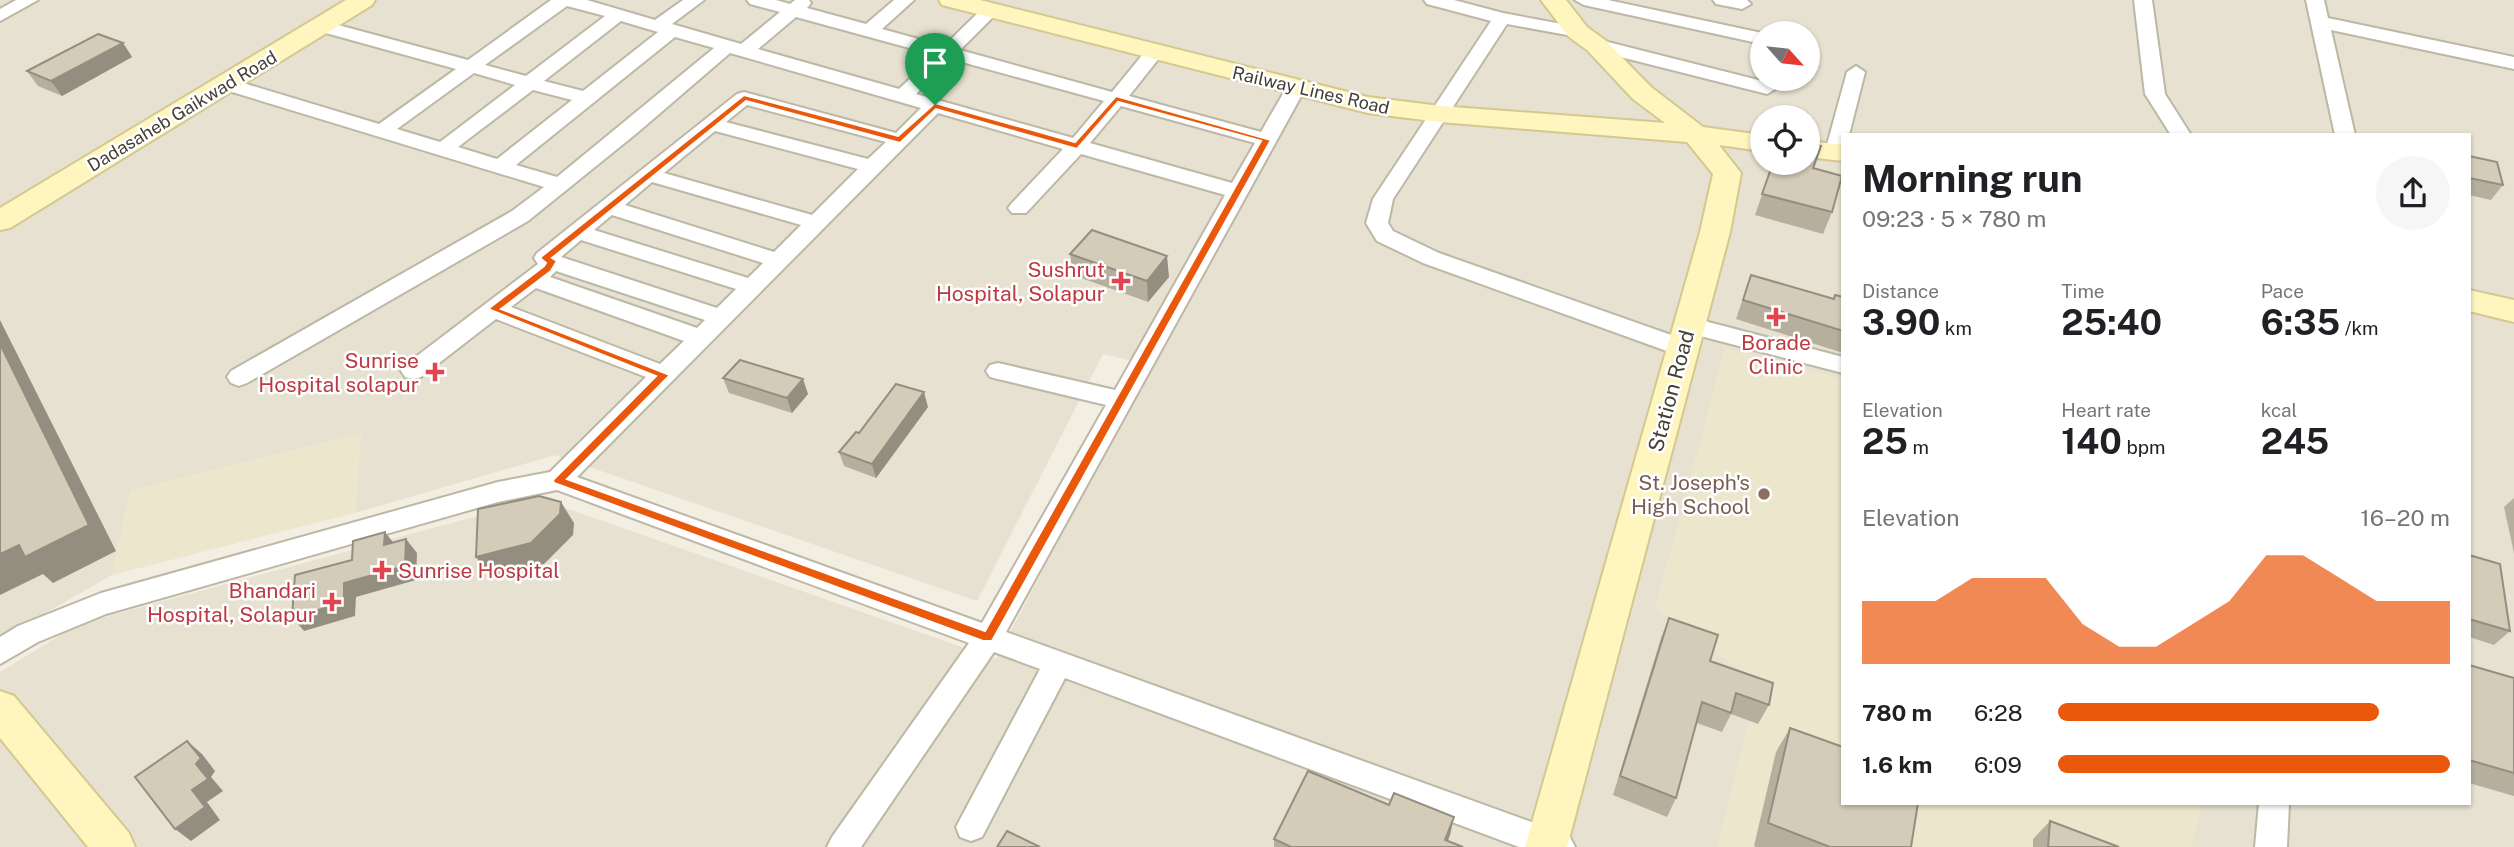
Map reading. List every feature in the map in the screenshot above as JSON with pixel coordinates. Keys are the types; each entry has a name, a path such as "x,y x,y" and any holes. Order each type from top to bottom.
{"street":[{"path":"0,16 29,0"},
{"name":"Dadasaheb Gaikwad Road","path":"0,221 363,0"},
{"path":"500,167 585,98 695,0"},
{"path":"756,0 799,5 869,31 1267,140"},
{"path":"869,31 905,0"},
{"name":"Railway Lines Road","path":"951,0 992,7 1295,89 1368,105 1440,114 1695,134 1750,141"},
{"path":"1433,0 1750,83"},
{"name":"Station Road","path":"1551,846 1727,173 1695,134 1642,93 1587,39 1553,0"},
{"path":"1584,0 1750,36"},
{"path":"1722,0 1742,4"},
{"path":"2143,0 2155,94 2180,133"},
{"path":"2315,0 2345,133"},
{"path":"382,131 471,67 574,1 1238,192"},
{"path":"239,377 520,216 736,48 799,5"},
{"path":"903,96 992,7"},
{"path":"442,150 618,15"},
{"path":"1502,18 1383,199 1377,223 1385,236 1431,258 1686,336 1841,365"},
{"path":"2320,22 2514,63"},
{"path":"321,26 585,98"},
{"path":"1019,208 1077,146 1155,52"},
{"path":"1843,133 1856,72"},
{"path":"226,84 558,184"},
{"path":"843,847 988,638 1295,89"},
{"path":"722,318 545,258 744,98 900,140"},
{"path":"558,480 935,105"},
{"path":"711,124 873,167"},
{"path":"1820,151 1839,153"},
{"path":"649,175 817,223"},
{"path":"609,207 779,261"},
{"path":"578,232 753,287"},
{"path":"413,371 534,279 551,261"},
{"path":"534,279 701,338"},
{"path":"2471,300 2514,311"},
{"path":"493,309 664,375"},
{"path":"998,371 1121,400"},
{"path":"0,652 28,634 101,604 498,492 558,480 1551,846"},
{"path":"971,827 1058,663"},
{"path":"0,708 114,847"},
{"path":"2271,847 2274,805"}],"shaded area":[{"path":"0,0 2514,0 2514,847 0,847 0,672 79,624 540,499 996,659 1151,365 1103,354 977,601 555,455 355,513 361,434 131,490 112,575 0,639"},
{"name":"St. Joseph's High School","path":"1725,348 1841,378 1841,805 2202,805 2192,847 1717,847 1758,683 1655,608"},
{"path":"361,434 355,513 112,575 131,490"}],"building":[{"path":"98,34 123,43 51,81 27,71"},
{"path":"2471,156 2497,162 2503,185 2471,178"},
{"path":"1820,170 1841,176 1832,212 1762,194 1769,175 1820,175"},
{"path":"1092,230 1167,256 1147,281 1070,254"},
{"path":"1751,275 1834,299 1835,295 1841,296 1841,330 1743,300"},
{"path":"0,344 89,525 25,557 19,545 0,554"},
{"path":"740,360 803,379 787,398 723,378"},
{"path":"896,384 924,392 872,464 839,452 856,432 859,433"},
{"path":"539,496 561,502 560,514 531,543 476,557 478,509"},
{"path":"385,532 384,545 406,539 405,566 344,583 344,603 292,617 295,575 352,560 353,541"},
{"path":"2471,556 2500,564 2510,631 2471,620"},
{"path":"1669,618 1718,635 1710,661 1773,683 1769,705 1736,693 1731,713 1702,702 1676,798 1620,776"},
{"path":"2471,666 2514,678 2514,773 2471,761"},
{"path":"1790,728 1841,746 1841,805 1918,805 1911,847 1830,847 1768,823"},
{"path":"187,741 201,758 196,764 208,779 192,790 205,807 175,829 135,777"},
{"path":"1308,771 1389,805 1394,793 1454,817 1445,840 1463,847 1291,847 1274,839"},
{"path":"2050,821 2119,847 2048,847"},
{"path":"1007,831 1040,847 997,847"}],"place":[{"name":"Sushrut Hospital, Solapur","path":"1121,281"},
{"name":"Borade Clinic","path":"1776,317"},
{"name":"Sunrise Hospital solapur","path":"435,372"},
{"name":"St. Joseph's High School","path":"1764,494"},
{"name":"Sunrise Hospital","path":"382,570"},
{"name":"Bhandari Hospital, Solapur","path":"332,602"}],"route":[{"path":"744,98 900,140 935,105 1077,146 1116,99 1267,140 988,638 558,480 664,375 493,309 547,268 551,261 545,258 744,98"}]}
